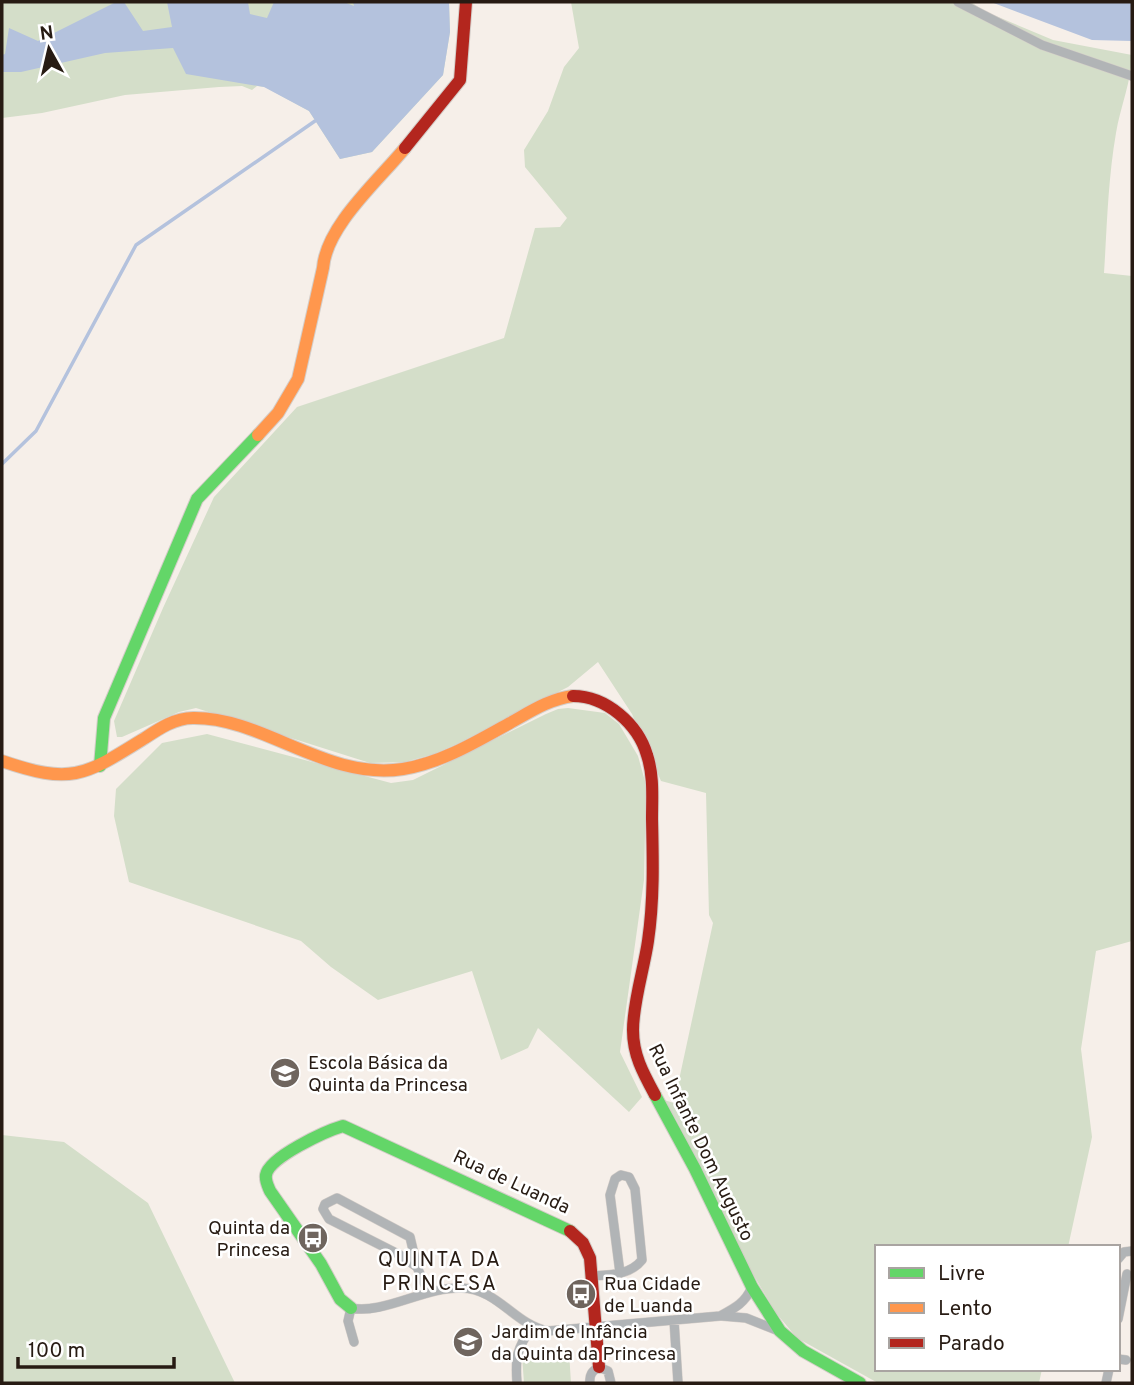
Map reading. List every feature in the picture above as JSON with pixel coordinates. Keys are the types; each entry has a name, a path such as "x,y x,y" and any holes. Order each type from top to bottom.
{"street":[{"path":"100,766 104,718 197,499 278,413 298,379 324,253 353,206 384,174 460,79 466,2"},
{"path":"958,2 1042,45 1132,76"},
{"name":"Rua Infante Dom Augusto","path":"2,761 29,772 55,776 79,775 100,766 167,723 190,718 212,720 247,729 354,768 386,771 415,767 447,756 544,704 568,697 586,696 606,704 629,723 646,753 651,779 653,893 633,1027 634,1049 639,1066 695,1169 752,1287 780,1331 803,1351 860,1383"},
{"name":"Rua de Luanda","path":"351,1308 340,1298 321,1264 270,1191 265,1177 276,1162 323,1132 342,1126 453,1174 573,1232 583,1243 590,1258 599,1367"},
{"path":"592,1276 620,1273 632,1269 642,1260 635,1189 629,1177 621,1175 615,1179 611,1195 620,1273"},
{"path":"417,1267 400,1255 329,1220 323,1209 325,1204 337,1198 410,1237 417,1267 428,1292"},
{"path":"1120,1312 1130,1274"},
{"path":"720,1316 738,1307 748,1297 752,1287"},
{"path":"354,1342 348,1321 351,1308 366,1310 450,1288 476,1289 500,1301 532,1326 548,1331 720,1316 746,1318 780,1331"},
{"path":"674,1320 678,1383"},
{"path":"517,1383 517,1349 532,1326"},
{"path":"590,1383 593,1371 599,1367 608,1371 611,1383"}],"green space":[{"path":"2,2 449,2 450,32 443,75 372,152 340,159 309,111 265,87 257,86 252,90 242,86 125,95 42,113 2,118"},
{"path":"571,2 971,2 984,11 1053,40 1132,55 1113,150 1104,273 1132,276 1132,941 1096,951 1081,1049 1092,1137 1068,1245 875,1245 875,1371 1042,1371 1039,1383 878,1383 797,1338 776,1313 753,1274 664,1100 674,1103 713,923 709,915 706,793 661,781 632,714 598,662 568,687 457,744 405,762 370,763 196,708 179,712 117,737 114,721 214,497 297,407 504,338 535,228 560,227 567,218 525,167 524,150 548,111 564,67 579,48"},
{"path":"568,708 605,713 619,724 638,756 646,785 644,880 620,1052 642,1097 629,1112 538,1028 528,1048 501,1060 472,971 378,1000 331,967 301,941 129,882 114,816 116,789 162,743 207,734 391,783 413,780 546,714"},
{"path":"2,1135 64,1142 148,1203 235,1383 2,1383"},
{"path":"569,1352 571,1383 524,1383 522,1356"}],"water":[{"path":"116,2 124,2 143,31 172,27 167,2 248,2 250,14 267,18 274,2 344,2 354,6 353,2 449,2 450,32 443,75 372,152 340,159 309,111 264,87 186,74 173,48 105,53 21,72 2,72 2,55 5,54 9,28 38,41"},
{"path":"991,2 1132,2 1132,41 1092,40"}],"waterway":[{"path":"2,464 36,431 136,245 315,121"}],"traffic: fast":[{"path":"100,766 104,718 197,499 258,435"},
{"path":"655,1095 695,1169 752,1287 780,1331 803,1351 860,1383"},
{"path":"351,1308 340,1299 321,1264 270,1191 266,1179 269,1168 287,1153 343,1126 570,1231"}],"traffic: slow":[{"path":"258,435 278,413 298,379 326,252 333,236 355,204 405,148"},
{"path":"2,761 45,773 77,773 107,761 168,724 193,718 219,720 245,727 348,766 375,770 403,769 445,757 540,706 573,696"}],"traffic: jam":[{"path":"405,148 460,80 466,2"},
{"path":"573,696 597,701 619,714 643,744 649,763 652,779 651,910 635,1008 633,1039 637,1056 655,1095"},
{"path":"570,1231 583,1243 590,1258 599,1367"}],"place":[{"name":"Escola Básica da Quinta da Princesa","path":"285,1073"},
{"name":"Quinta da Princesa","path":"313,1238"},
{"name":"Rua Cidade de Luanda","path":"581,1294"},
{"name":"Jardim de Infância da Quinta da Princesa","path":"468,1342"}],"district":[{"name":"QUINTA DA PRINCESA","path":"440,1271"}]}
